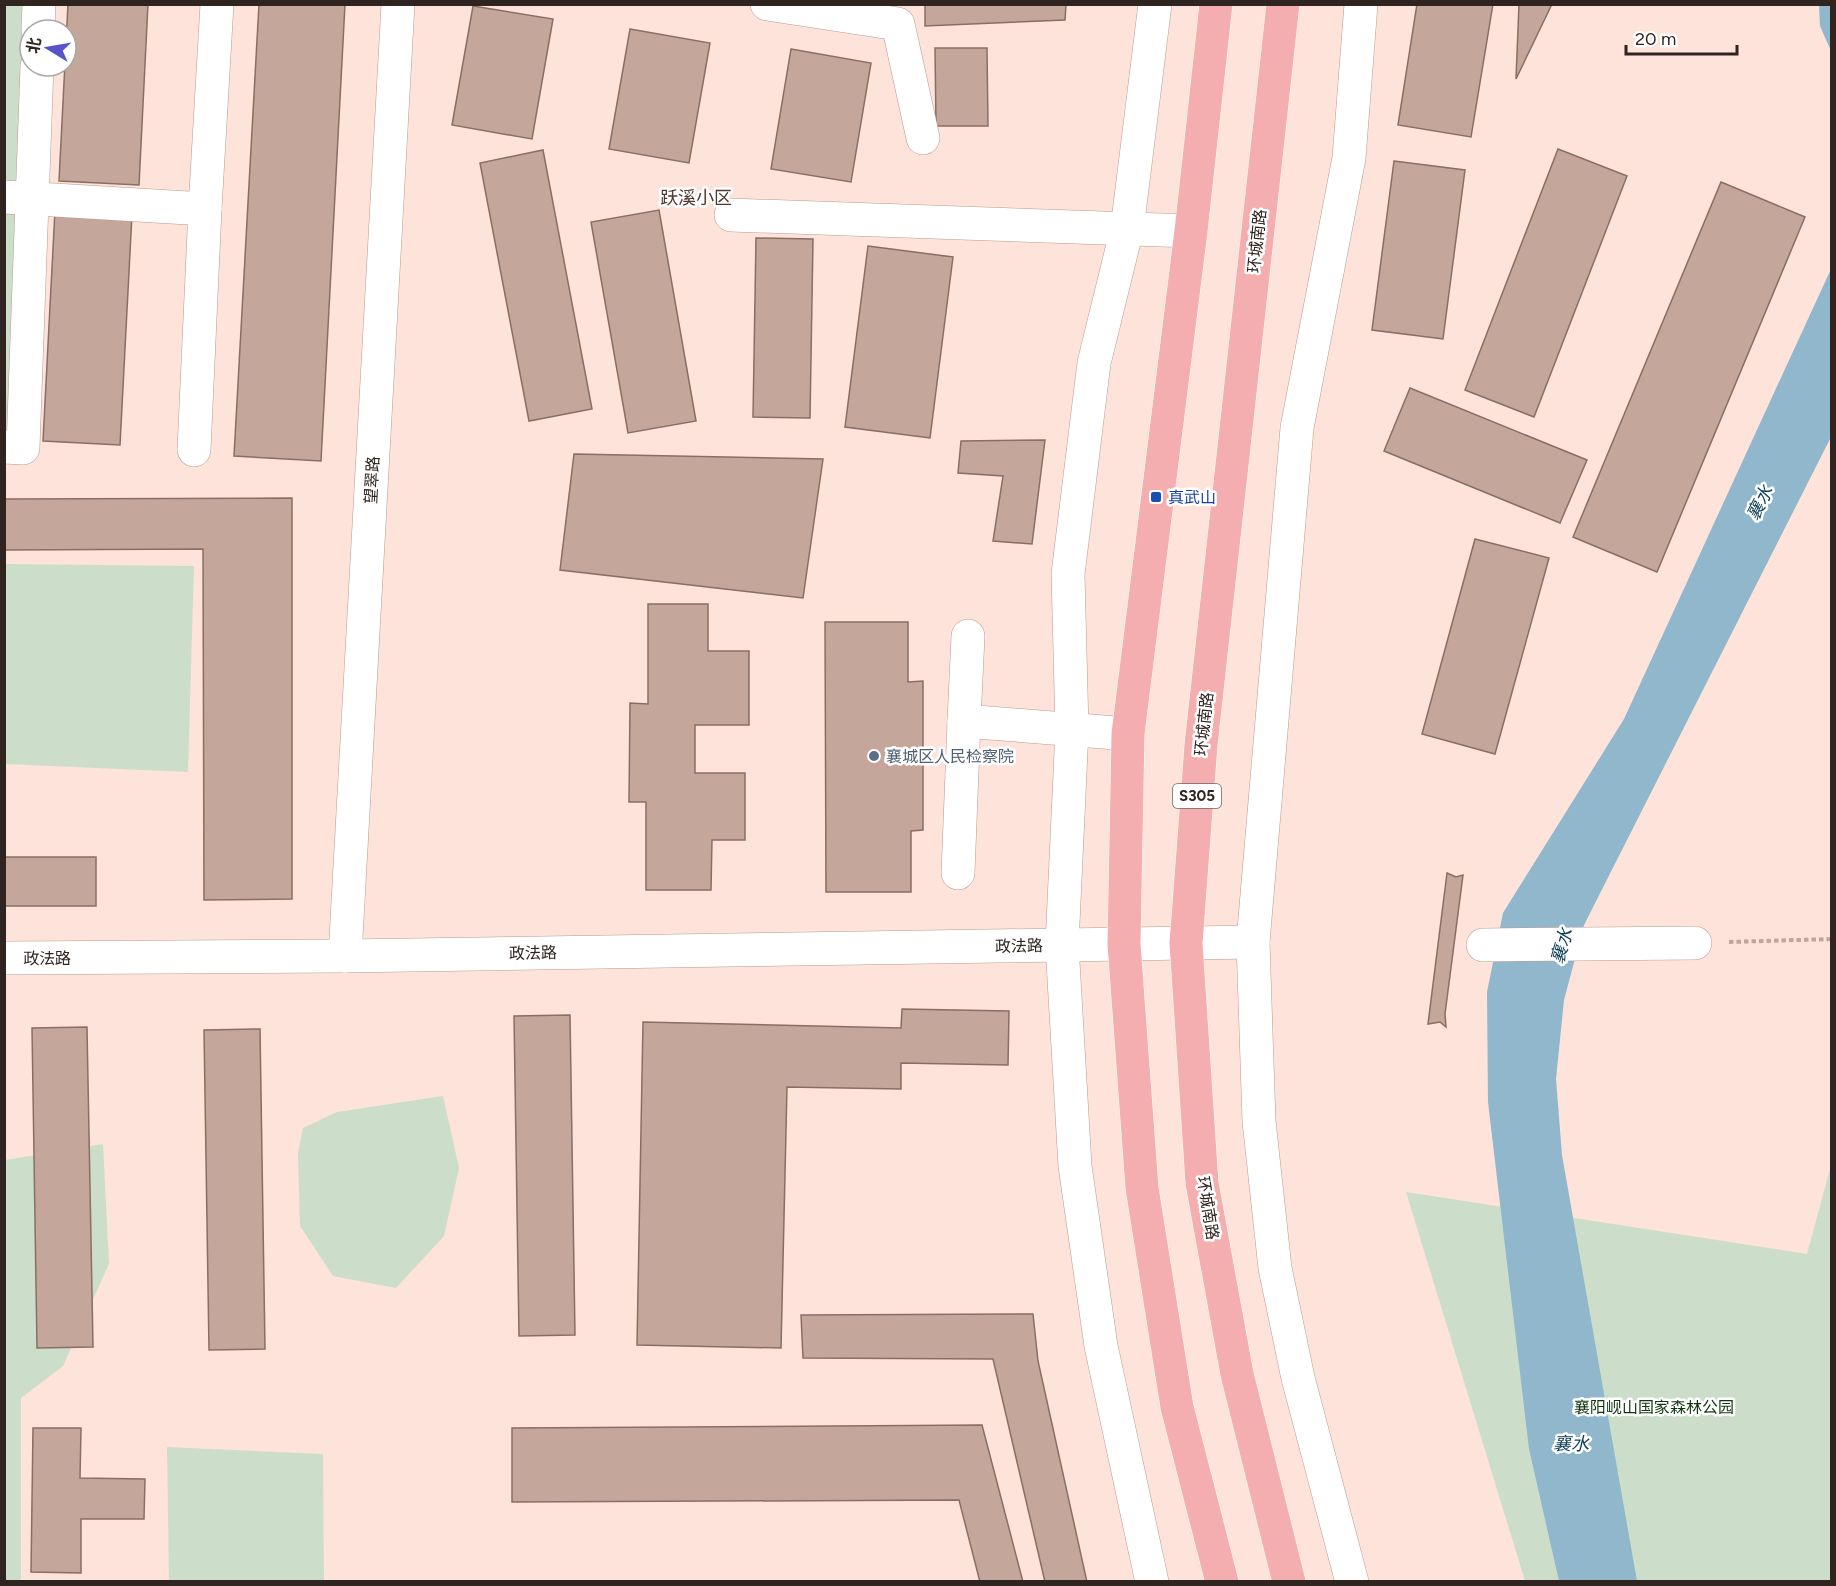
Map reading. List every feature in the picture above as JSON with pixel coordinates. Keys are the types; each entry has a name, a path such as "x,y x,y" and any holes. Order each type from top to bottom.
{"highway":[{"path":"1216,4 1191,231 1128,734 1124,944 1142,1188 1177,1407 1222,1581"},
{"name":"环城南路","path":"1283,4 1203,733 1186,943 1202,1183 1237,1374 1289,1581"}],"street":[{"path":"194,450 217,4"},
{"name":"望翠路","path":"345,956 398,4"},
{"path":"767,4 898,24 922,138"},
{"path":"1152,1581 1101,1346 1075,1166 1062,945 1072,730 1068,574 1094,363 1127,229 1155,4"},
{"path":"1352,1581 1298,1378 1275,1269 1259,1121 1253,942 1297,428 1349,159 1361,4"},
{"path":"4,447 23,448 18,198 35,78"},
{"path":"18,198 205,209"},
{"path":"731,215 1191,231"},
{"path":"958,873 968,636"},
{"path":"964,721 1128,734"},
{"name":"政法路","path":"4,958 345,956 1253,942"},
{"path":"1483,945 1695,943"}],"path":[{"path":"1695,943 1832,939"}],"green space":[{"path":"5,5 39,5 34,18 18,18 18,78 29,78 23,448 5,447"},
{"path":"4,564 194,566 188,772 5,764"},
{"path":"443,1096 459,1168 444,1236 396,1288 333,1276 300,1226 298,1153 303,1128 337,1112"},
{"path":"103,1144 109,1264 63,1366 21,1398 21,1581 5,1582 5,1160"},
{"name":"襄阳岘山国家森林公园","path":"1831,1165 1831,1581 1525,1581 1406,1192 1807,1254"},
{"path":"167,1447 323,1454 324,1581 169,1581"}],"water":[{"path":"1819,5 1831,5 1831,51 1820,26"},
{"name":"襄水","path":"1831,269 1831,437 1584,925 1564,1000 1556,1079 1562,1155 1637,1581 1559,1581 1529,1449 1488,1102 1487,992 1503,913 1624,719"}],"building":[{"path":"68,4 148,4 139,185 59,181 64,78 78,78 78,18 67,18"},
{"path":"259,4 345,4 321,461 234,456"},
{"path":"925,4 1066,4 1065,20 925,26"},
{"path":"1417,4 1493,4 1471,137 1398,125"},
{"path":"1519,4 1552,4 1516,79"},
{"path":"473,6 553,19 532,139 452,125"},
{"path":"630,29 710,43 689,163 609,149"},
{"path":"935,48 987,48 988,126 936,126"},
{"path":"791,49 871,63 851,182 771,169"},
{"path":"1558,149 1627,176 1534,417 1465,390"},
{"path":"543,150 592,409 529,421 480,163"},
{"path":"1394,161 1465,170 1443,339 1372,330"},
{"path":"1721,182 1805,217 1657,572 1573,537"},
{"path":"55,210 132,214 120,445 43,441"},
{"path":"659,210 696,421 628,433 591,222"},
{"path":"756,238 813,239 810,418 753,417"},
{"path":"868,246 953,257 930,438 845,427"},
{"path":"1410,388 1587,460 1560,523 1384,451"},
{"path":"1045,440 1032,544 993,541 1003,476 958,473 961,441"},
{"path":"574,454 823,459 803,598 560,570"},
{"path":"292,498 292,899 204,900 203,549 4,550 4,499"},
{"path":"1475,539 1549,558 1495,754 1422,734"},
{"path":"648,604 708,604 708,651 749,651 749,725 695,725 695,773 745,773 745,840 712,840 711,890 646,890 646,802 629,802 630,703 648,704"},
{"name":"襄城区人民检察院","path":"825,622 908,622 908,682 923,681 923,830 911,831 911,892 826,892"},
{"path":"4,857 96,857 96,906 4,906"},
{"path":"1447,873 1456,877 1463,875 1445,1014 1446,1027 1440,1022 1428,1024"},
{"path":"902,1009 1009,1011 1008,1065 901,1063 901,1089 787,1087 781,1348 637,1345 643,1022 901,1028"},
{"path":"570,1015 575,1335 519,1336 514,1016"},
{"path":"87,1027 93,1347 37,1348 32,1028"},
{"path":"260,1029 265,1349 209,1350 204,1030"},
{"path":"1033,1314 1038,1361 1087,1582 1045,1582 993,1359 803,1358 801,1315"},
{"path":"982,1425 1023,1582 980,1582 959,1500 512,1502 512,1428"},
{"path":"33,1428 81,1428 80,1478 145,1479 144,1519 81,1519 81,1573 31,1572"}],"place":[{"name":"真武山","path":"1156,497"},
{"name":"襄城区人民检察院","path":"874,756"}],"district":[{"name":"跃溪小区","path":"696,198"}]}
